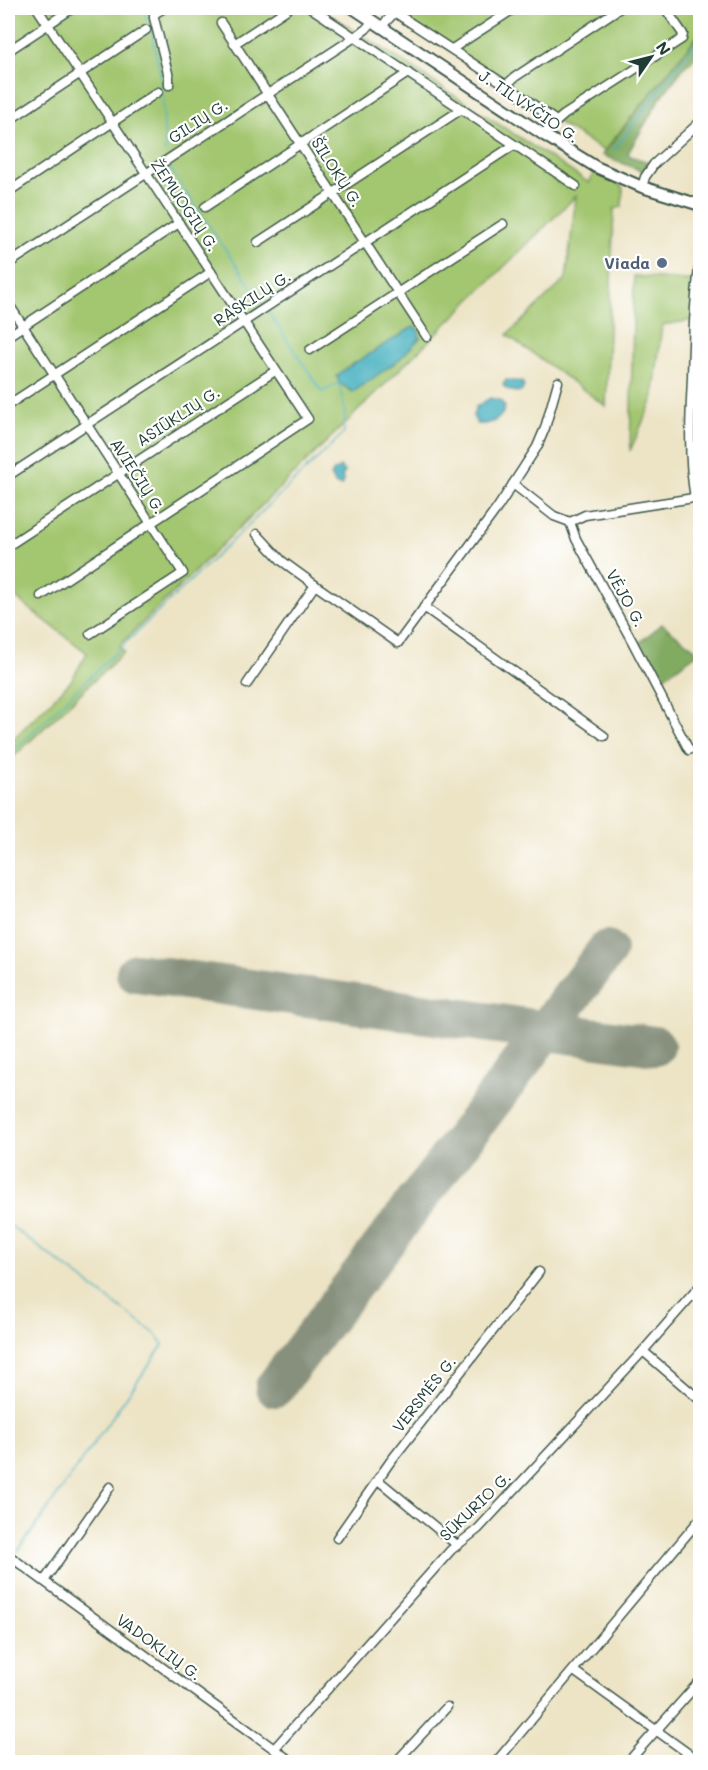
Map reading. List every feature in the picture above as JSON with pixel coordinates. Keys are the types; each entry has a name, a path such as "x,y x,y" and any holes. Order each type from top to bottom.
{"main road":[{"name":"J. TILVYČIO G.","path":"353,8 596,167 642,187 700,205"}],"street":[{"name":"ŽEMUOGIŲ G.","path":"37,8 308,419 152,524"},
{"path":"8,51 73,8"},
{"path":"160,8 154,14 154,18 169,85"},
{"path":"234,44 289,8"},
{"path":"311,8 576,186"},
{"path":"452,49 515,8"},
{"path":"506,85 620,8"},
{"path":"544,135 556,121 683,38 683,34 665,8"},
{"path":"395,9 556,121"},
{"name":"GILIŲ G.","path":"8,264 356,37 369,26 377,24 395,9"},
{"name":"ŠILOKŲ G.","path":"221,23 399,291 427,337"},
{"path":"8,122 146,30"},
{"path":"205,207 408,73"},
{"path":"8,192 158,92"},
{"path":"258,242 462,109"},
{"path":"642,187 645,177 654,164 700,123"},
{"name":"RASKILŲ G.","path":"8,476 514,145"},
{"path":"8,336 178,223"},
{"path":"310,350 503,224"},
{"path":"513,484 554,516 570,522 585,515 698,497 691,473 690,446 694,320 700,262"},
{"path":"8,405 211,272"},
{"name":"AVIEČIŲ G.","path":"8,303 183,573 90,634"},
{"name":"ASIŪKLIŲ G.","path":"8,546 275,371"},
{"path":"257,534 282,561 398,643 513,484 537,447 558,382"},
{"name":"VĖJO G.","path":"570,522 576,539 689,750"},
{"path":"41,596 152,524"},
{"path":"246,684 315,585"},
{"path":"424,607 604,736"},
{"name":"VERSMĖS G.","path":"337,1538 390,1462 539,1272"},
{"name":"SŪKURIO G.","path":"273,1762 277,1751 451,1550 478,1529 700,1286"},
{"path":"643,1351 700,1400"},
{"path":"378,1480 457,1545"},
{"path":"44,1581 110,1487"},
{"path":"496,1762 700,1519"},
{"name":"VADOKLIŲ G.","path":"8,1555 292,1762"},
{"path":"574,1671 700,1762"},
{"path":"627,1762 700,1682"},
{"path":"396,1762 447,1707"}],"green space":[{"path":"8,8 320,8 589,183 594,172 617,182 623,188 622,207 614,209 606,406 507,335 566,279 576,196 119,646 124,652 8,762 8,744 71,681 87,653 8,592","holes":["413,327 399,360 353,391 339,383 337,376 345,369"]},
{"path":"388,8 700,8 700,33 604,151"},
{"path":"700,33 700,49 659,100 628,153 630,156 654,164 647,173 602,155 679,58"},
{"path":"634,276 697,281 694,320 662,325 653,399 630,451"},
{"path":"662,624 699,652 659,681 638,644"}],"water":[{"path":"413,327 418,329 420,338 399,360 353,392 339,383 337,376 345,369"},
{"path":"506,380 522,382 524,386 522,391 514,392 507,389 503,385"},
{"path":"490,398 500,400 505,407 504,412 495,421 477,424 473,416 476,407"},
{"path":"340,467 345,472 342,476 342,486 336,485 331,476"}],"waterway":[{"path":"142,8 150,24 162,81 165,153"},
{"path":"614,150 700,37"},
{"path":"169,167 263,304"},
{"path":"8,756 344,433 345,410 339,383 322,392 267,310"},
{"path":"8,1224 158,1336 163,1345 18,1551"}],"runway":[{"path":"275,1387 607,950"},
{"path":"136,973 655,1046"}],"place":[{"name":"Viada","path":"662,263"}]}
